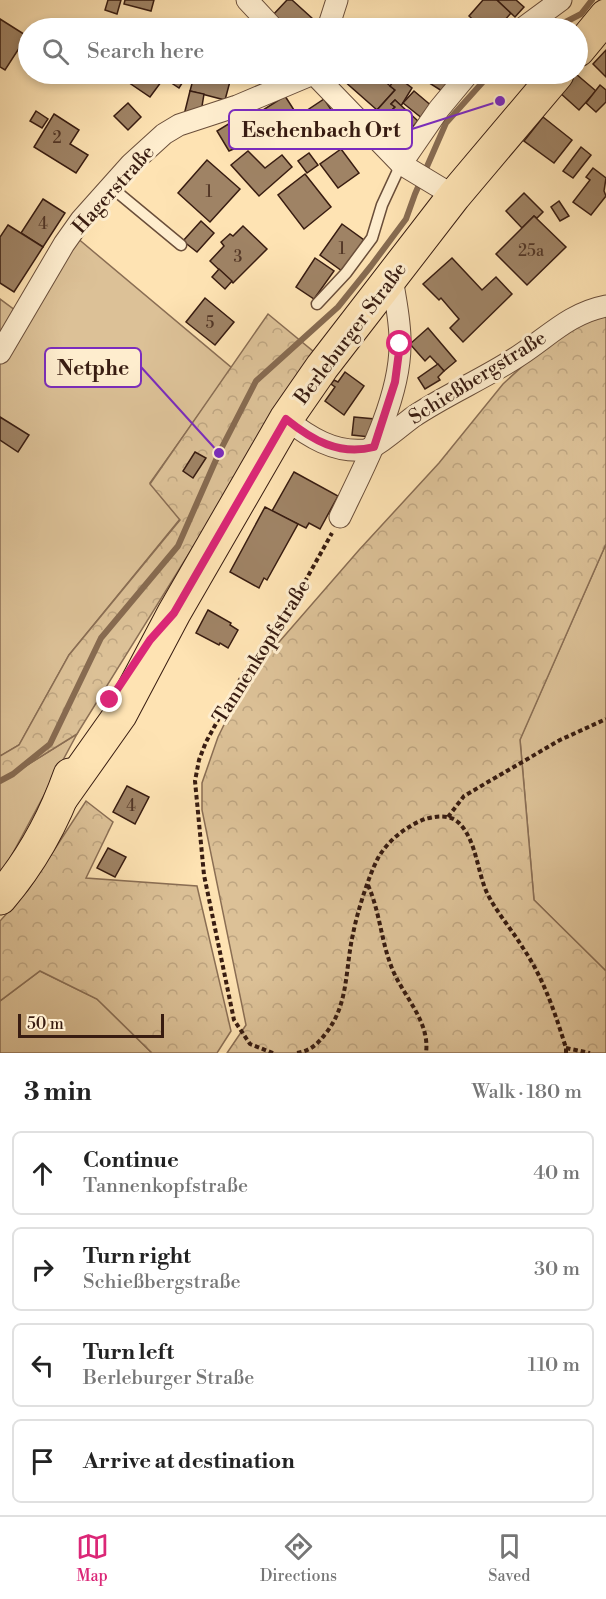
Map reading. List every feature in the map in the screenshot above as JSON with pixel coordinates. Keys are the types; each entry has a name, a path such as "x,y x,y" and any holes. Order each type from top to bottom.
{"main road":[{"path":"588,38 606,16"},
{"name":"Berleburger Straße","path":"0,898 16,880 40,842 62,797 76,758 110,700 150,640 174,613 286,419 322,367 392,277 446,190 547,84"}],"street":[{"path":"246,0 263,18"},
{"path":"331,18 337,0"},
{"path":"537,18 561,0"},
{"name":"Hagerstraße","path":"0,353 64,244 81,220 131,164 164,134 179,125 237,106 290,84"},
{"path":"324,84 407,167 446,190"},
{"path":"407,167 439,109 460,84"},
{"path":"340,517 374,447 398,367 400,344 392,277"},
{"name":"Schießbergstraße","path":"374,447 417,414 520,355 574,316 606,306"},
{"path":"286,419 308,436 327,445 354,449 374,447"}],"lane":[{"path":"317,304 346,273 372,238 382,205 407,167"},
{"path":"111,187 181,245"}],"path":[{"name":"Tannenkopfstraße","path":"273,1053 250,1044 234,1020 204,875 195,781 199,759 206,742 242,676 303,585 340,517"},
{"path":"448,817 464,796 560,740 606,719"},
{"path":"297,1053 315,1046 335,1022 342,1003 353,934 378,859 404,830 419,821 433,817 448,817 459,822 468,835 486,892 540,977 554,1010 566,1051 590,1053"},
{"path":"368,885 377,905 383,946 395,975 422,1023 427,1041 426,1053"}],"green space":[{"path":"76,237 232,368 150,483 180,519 69,655 19,745 0,756 0,299 19,313"},
{"path":"268,314 314,352 77,734 0,782 0,756 19,745 69,655 180,520 150,484"},
{"path":"606,315 606,544 520,740 534,900 606,971 606,1053 227,1053 246,1025 202,810 202,783 218,737 246,680 359,550 439,463 503,384 567,325"},
{"path":"606,544 606,971 534,900 520,739"},
{"path":"77,734 0,877 0,782"},
{"path":"86,801 113,822 86,878 197,886 231,1031 217,1053 152,1053 97,999 40,971 0,1001 0,921 28,890"},
{"path":"40,971 97,999 152,1053 0,1053 0,1001"}],"building":[{"path":"108,0 121,0 117,14 105,10"},
{"path":"125,0 154,0 151,11 124,4"},
{"path":"287,0 292,0 312,18 274,18 272,16"},
{"path":"483,0 497,0 511,13 507,18 471,18 469,16"},
{"path":"497,0 516,0 524,7 515,17"},
{"path":"0,19 18,30 18,50 5,70 0,67"},
{"path":"606,50 606,77 593,64"},
{"path":"131,84 160,84 150,97"},
{"path":"192,84 229,84 225,100 190,91"},
{"path":"348,84 388,84 395,90 377,110"},
{"path":"391,84 407,84 412,88 401,106 395,100 391,104 395,107 385,117 377,110 395,90 390,86"},
{"path":"431,84 451,84 445,93"},
{"path":"567,84 588,84 596,91 579,110 559,92"},
{"path":"600,85 606,90 606,102 596,112 586,103"},
{"path":"190,91 204,94 201,112 184,115"},
{"path":"414,91 433,107 423,119 403,103"},
{"path":"285,96 310,135 288,148 263,110"},
{"path":"324,99 334,114 311,130 300,115"},
{"path":"395,100 418,121 406,134 385,117 395,107 391,104"},
{"path":"128,103 141,117 128,130 114,116"},
{"path":"250,108 264,131 243,145 229,121"},
{"path":"36,111 48,119 42,128 30,121"},
{"path":"54,114 79,130 70,144 88,155 76,173 34,147"},
{"path":"543,117 572,140 554,163 524,141"},
{"path":"230,123 243,145 229,151 217,131"},
{"path":"581,147 591,155 573,178 563,171"},
{"path":"341,149 359,173 338,188 320,164"},
{"path":"248,151 265,168 282,155 292,167 259,196 231,165"},
{"path":"309,153 318,165 307,173 298,161"},
{"path":"207,160 240,189 210,222 178,193"},
{"path":"593,168 606,178 604,191 606,196 591,215 573,202 590,180 586,177"},
{"path":"305,174 331,207 304,229 278,195"},
{"path":"524,193 543,212 537,218 534,216 522,228 506,211"},
{"path":"43,199 65,213 43,247 21,233"},
{"path":"559,201 569,216 560,221 551,207"},
{"path":"534,216 566,247 527,285 496,254"},
{"path":"201,221 214,233 197,252 183,241"},
{"path":"342,224 364,240 342,271 320,255"},
{"path":"8,225 43,247 14,292 0,283 0,237"},
{"path":"243,226 267,249 233,283 210,261 224,246 221,242 230,234 233,236"},
{"path":"315,258 334,271 314,299 296,287"},
{"path":"452,258 482,290 496,277 512,294 463,342 450,328 459,319 441,298 439,300 423,284"},
{"path":"219,269 232,281 225,289 212,277"},
{"path":"205,298 234,322 215,345 186,322"},
{"path":"428,328 456,361 444,371 430,356 425,361 410,344"},
{"path":"438,364 444,371 438,377 440,380 425,389 418,378"},
{"path":"345,372 364,386 344,415 325,401 335,387 331,384 334,380 338,382"},
{"path":"0,417 29,435 18,452 0,440"},
{"path":"354,417 375,419 370,437 352,435"},
{"path":"195,452 206,458 193,478 183,471"},
{"path":"294,472 338,496 320,529 309,523 306,528 272,511"},
{"path":"265,507 298,524 267,580 264,578 259,588 230,572"},
{"path":"208,610 231,623 230,625 238,630 228,648 196,633"},
{"path":"127,786 149,797 135,824 113,812"},
{"path":"108,848 126,857 115,877 97,868"}],"waterway":[{"path":"573,18 581,14 592,0"},
{"path":"0,781 13,774 50,744 101,638 178,546 219,453 256,381 338,307 371,266 406,219 446,123 481,84"}],"place":[{"name":"Eschenbach Ort","path":"500,101"},
{"name":"Netphe","path":"219,453"}],"route":[{"path":"110,700 150,640 174,613 286,419 308,436 327,445 365,450 374,447 395,382 400,344"}]}
